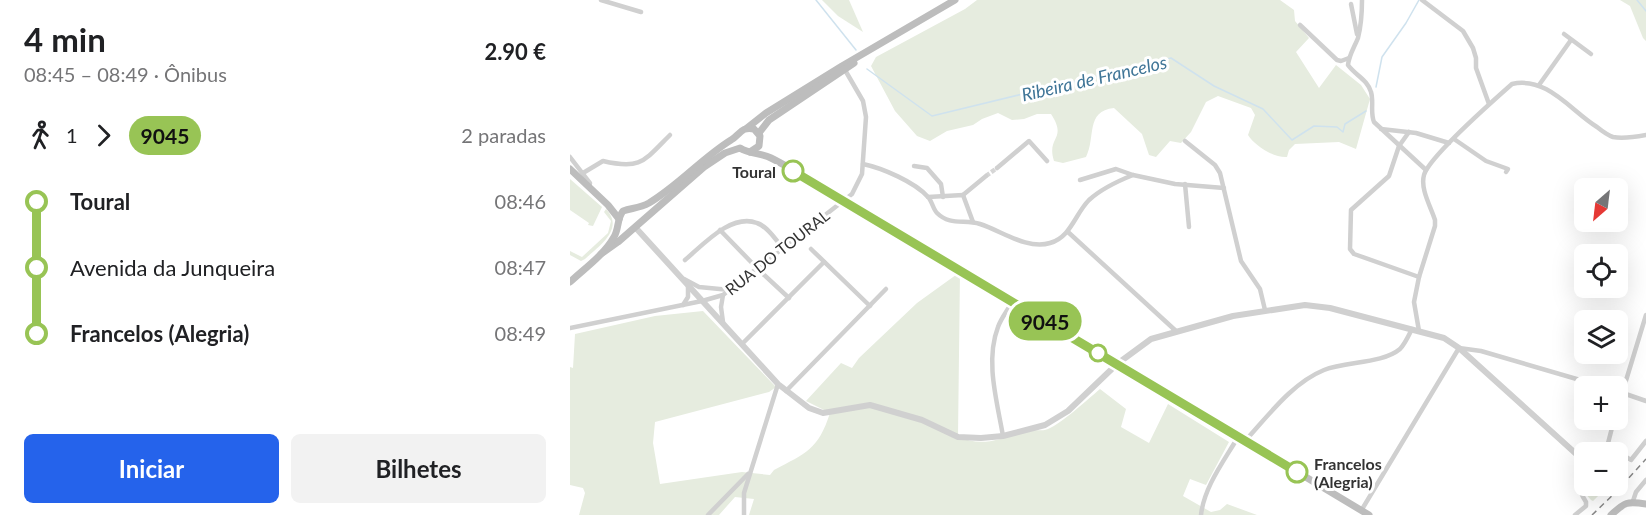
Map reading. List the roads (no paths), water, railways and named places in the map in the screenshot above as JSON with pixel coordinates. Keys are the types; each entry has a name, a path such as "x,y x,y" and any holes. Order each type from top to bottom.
{"main road":[{"path":"955,0 806,88 740,131 737,137 740,148 771,158 845,201 1369,515"},
{"path":"771,158 760,142 759,133 769,120 845,70 862,55"},
{"path":"747,128 759,133"},
{"path":"570,282 612,242 621,213 651,202 737,137"},
{"path":"749,152 756,149 760,142"},
{"path":"601,254 711,162 725,153 740,148"},
{"path":"570,169 608,205 626,229 635,227"},
{"path":"608,205 630,210 638,215 635,227"},
{"path":"1611,515 1623,503 1633,501 1646,504"}],"street":[{"path":"601,0 641,12"},
{"path":"1362,0 1358,39 1349,58 1348,66 1367,83 1371,91 1371,113 1374,122 1426,170"},
{"path":"1422,0 1463,31 1473,48 1476,68 1490,104"},
{"path":"1351,4 1358,39"},
{"path":"1300,25 1337,60 1349,58"},
{"path":"1564,34 1591,54"},
{"path":"1539,85 1571,40"},
{"name":"RUA DO TOURAL","path":"570,328 682,306 723,295 845,201 861,179 866,110 863,100 845,70"},
{"path":"1245,441 1301,384 1324,370 1390,355 1401,348 1416,330 1414,302 1419,277 1435,226 1423,184 1426,170 1449,143 1512,84 1521,82 1539,85 1611,136 1626,138 1646,135"},
{"path":"1382,129 1409,132 1449,143"},
{"path":"1409,132 1399,146 1389,176 1351,210 1350,249 1354,254 1419,277"},
{"path":"583,173 603,161 633,165 646,159 670,135"},
{"path":"1454,139 1486,161 1508,169 1506,172"},
{"path":"996,168 1029,141 1047,161"},
{"path":"1185,141 1215,165 1220,173 1241,261 1260,289 1265,310"},
{"path":"570,157 590,183 589,188"},
{"path":"863,164 884,170 928,196 963,195 986,176"},
{"path":"914,166 927,168 941,184 943,197"},
{"path":"1080,180 1116,169 1133,176 1224,188"},
{"path":"928,196 937,213 950,221 961,224 973,222 1023,242 1049,244 1068,232 1087,202 1097,193 1133,176"},
{"path":"1185,184 1189,227"},
{"path":"963,195 973,222"},
{"path":"685,260 720,230 739,222 758,223 765,227 778,242"},
{"path":"635,227 778,384 809,408 823,412 870,405 922,420 958,437 1003,436 1045,425 1068,411 1117,364 1151,339 1265,310 1305,305 1330,308 1444,338 1459,348 1574,453"},
{"path":"720,230 753,264"},
{"path":"1068,232 1176,331"},
{"path":"811,249 870,306"},
{"path":"742,344 824,262"},
{"path":"762,273 789,298"},
{"path":"682,278 699,287 730,290"},
{"path":"682,306 688,297 688,285"},
{"path":"786,391 886,290"},
{"path":"723,295 721,307 723,324"},
{"path":"1003,436 992,368 992,350 998,326 1012,302"},
{"path":"1625,376 1646,315"},
{"path":"1459,348 1481,351 1574,378"},
{"path":"1361,511 1459,348"},
{"path":"744,515 744,493 766,429 778,384"},
{"path":"1628,395 1646,401"},
{"path":"1201,515 1202,503 1207,491 1238,436"},
{"path":"1628,458 1631,460 1646,441"},
{"path":"708,515 750,471"},
{"path":"1633,501 1636,492 1646,480"},
{"path":"1575,515 1586,506 1582,496"}],"waterway":[{"name":"Ribeira de Francelos","path":"816,0 856,50"},
{"name":"Ribeira de Francelos","path":"1376,87 1382,57 1419,0"},
{"name":"Ribeira de Francelos","path":"1637,0 1646,11"},
{"name":"Ribeira de Francelos","path":"867,69 932,116 1171,58 1214,86 1263,109 1292,140 1314,126 1337,127 1343,132 1345,124 1366,111"}],"tunnel":[{"path":"986,176 997,168"}],"railway":[{"path":"1592,515 1646,459"}],"place":[{"name":"Toural","path":"793,171"},
{"name":"Francelos (Alegria)","path":"1297,472"}]}
